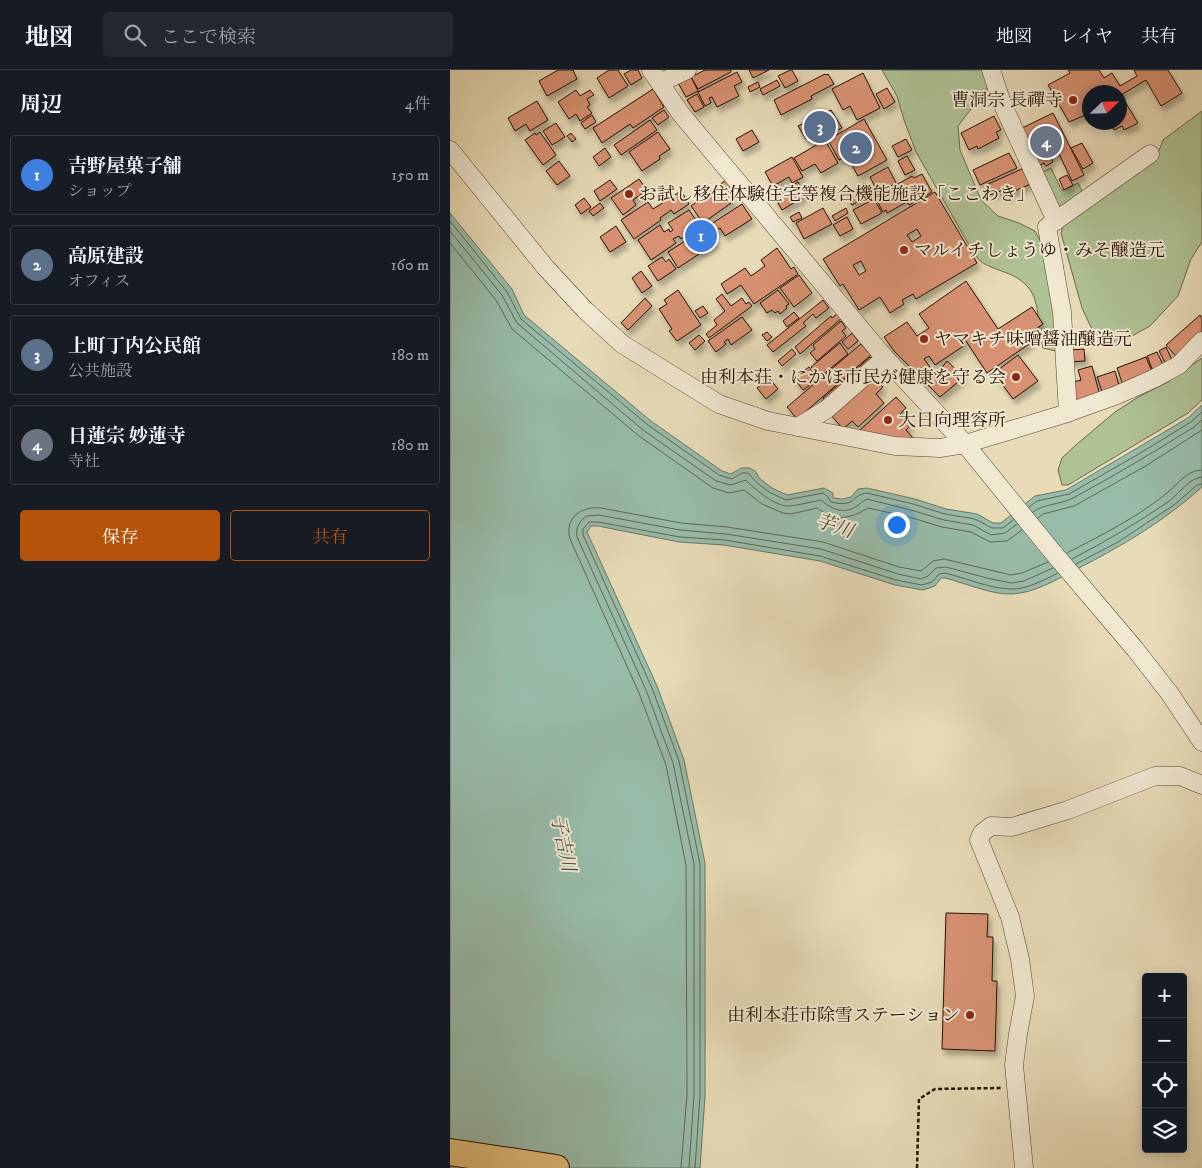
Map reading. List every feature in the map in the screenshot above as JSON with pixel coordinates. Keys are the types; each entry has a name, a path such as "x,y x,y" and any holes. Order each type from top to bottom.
{"highway":[{"path":"450,1152 556,1168"}],"street":[{"path":"687,70 656,77 681,114 885,358 965,444 978,462 1136,649 1170,694 1202,742"},
{"path":"991,70 1002,103 1056,221"},
{"path":"450,150 546,268 585,310 622,344 719,404 768,421 895,446 940,448 965,444 1068,413 1153,380 1178,366 1202,341"},
{"path":"1068,413 1062,312 1048,227 1150,154"},
{"path":"798,427 827,409 885,358"},
{"path":"1024,1168 1014,1066 1025,996 1020,959 1010,917 980,840 982,833 991,826 1012,827 1068,810 1155,776 1180,776 1202,785"}],"path":[{"path":"917,1168 919,1099 935,1089 1015,1088"}],"shaded area":[{"path":"882,70 985,70 988,87 958,126 960,150 981,200 998,216 1035,231 1047,253 1059,343 1056,351 1043,348 1037,309 1028,287 1018,278 982,262 973,252 916,152 897,96"},
{"path":"1202,111 1202,242 1191,259 1178,296 1150,326 1116,345 1097,340 1082,308 1061,233 1065,220 1158,153 1163,140"},
{"path":"1051,168 1062,191 1078,183 1083,193 1060,210 1041,173"},
{"path":"1202,358 1202,400 1188,413 1068,485 1062,485 1058,470 1062,458 1077,444 1115,412 1140,396 1168,382"}],"water":[{"path":"450,213 512,289 524,315 651,421 722,471 731,474 741,468 750,468 772,488 787,495 824,488 833,493 833,498 843,499 851,497 858,489 867,488 915,499 946,509 977,514 993,523 1001,523 1035,496 1066,490 1188,418 1202,405 1202,487 1157,522 1126,542 1053,582 1037,589 1020,593 996,593 945,578 941,578 935,586 923,590 895,585 820,561 724,545 679,542 598,526 591,526 587,532 657,686 684,760 705,863 705,1096 700,1168 450,1168"}],"building":[{"path":"558,70 573,70 577,79 547,96 539,81"},
{"path":"609,70 618,70 628,86 609,98 597,78"},
{"path":"631,70 638,70 642,78 631,85 624,74"},
{"path":"705,70 731,70 731,72 698,89 691,77"},
{"path":"749,70 769,70 753,78"},
{"path":"792,70 798,81 785,88 778,76"},
{"name":"曹洞宗 長禪寺","path":"1068,70 1099,70 1104,78 1112,73 1119,85 1082,85 1082,116 1069,122 1048,85 1070,73"},
{"name":"曹洞宗 長禪寺","path":"1134,70 1168,70 1182,93 1161,106 1146,80 1127,91 1127,85 1122,85 1137,76"},
{"path":"737,72 742,82 734,86 739,96 717,107 712,97 709,98 711,103 705,106 698,92"},
{"path":"863,73 880,108 857,120 850,106 843,110 832,89"},
{"path":"828,74 834,84 811,96 812,99 781,115 774,100"},
{"path":"691,77 698,91 686,97 678,83"},
{"path":"777,80 780,86 763,95 760,89"},
{"path":"758,82 760,87 750,92 748,87"},
{"path":"887,88 895,102 884,109 876,94"},
{"path":"653,89 664,107 633,128 630,124 602,143 593,128"},
{"path":"576,90 580,96 590,90 594,95 587,99 590,105 587,107 592,113 580,121 576,114 569,119 558,102"},
{"path":"697,94 704,107 695,112 687,100"},
{"path":"537,101 548,120 530,131 526,124 515,131 508,118"},
{"name":"曹洞宗 長禪寺","path":"1127,105 1138,123 1127,128"},
{"path":"664,110 669,117 658,125 652,118"},
{"path":"831,110 842,128 812,142 809,137 806,139 798,126"},
{"path":"1053,113 1084,175 1072,181 1059,154 1051,158 1053,162 1046,166 1044,163 1037,167 1018,130"},
{"path":"592,115 596,122 585,129 581,123"},
{"path":"994,116 1001,130 996,132 999,138 978,149 977,146 969,150 961,133"},
{"path":"864,119 887,160 858,176 847,156 839,160 828,140"},
{"path":"650,120 657,130 621,155 614,145"},
{"path":"556,123 565,137 552,145 543,131"},
{"path":"752,130 759,142 743,151 736,139"},
{"path":"540,132 556,155 543,165 525,140"},
{"path":"658,132 670,149 659,156 660,159 642,171 629,152"},
{"path":"571,133 576,139 572,142 567,136"},
{"path":"906,139 912,150 898,157 892,146"},
{"path":"825,140 838,163 821,173 815,164 802,171 794,158"},
{"path":"1082,143 1093,163 1083,169 1071,148"},
{"path":"605,148 611,157 599,166 593,157"},
{"path":"1009,153 1017,168 980,185 973,170"},
{"path":"907,156 915,170 905,175 898,161"},
{"path":"792,157 803,177 792,183 789,177 773,186 765,172"},
{"path":"559,161 570,176 557,185 546,171"},
{"path":"888,167 896,183 878,193 870,177"},
{"path":"1024,168 1031,184 1005,195 1003,190 990,195 986,185"},
{"path":"922,174 932,192 909,205 907,202 887,213 886,210 883,212 875,197 912,176 914,178"},
{"path":"1067,175 1073,185 1064,190 1059,179"},
{"name":"お試し移住体験住宅等複合機能施設「ここわき」","path":"639,179 647,190 633,200 636,205 623,215 611,198"},
{"path":"610,180 617,189 600,201 594,191"},
{"path":"726,180 732,189 728,192 734,201 703,223 691,206"},
{"path":"798,182 805,196 782,210 774,196"},
{"path":"864,183 870,195 852,205 846,194"},
{"path":"681,191 689,204 674,214 671,210 660,218 661,220 634,239 621,220 648,202 653,209"},
{"name":"マルイチしょうゆ・みそ醸造元","path":"935,192 977,263 916,299 913,294 902,300 904,304 890,313 880,297 859,310 843,284 840,286 823,259","holes":["917,229 921,236 912,242 907,235","861,261 866,271 859,275 853,265"]},
{"path":"584,198 591,207 581,214 575,205"},
{"path":"874,199 882,213 861,224 853,210"},
{"path":"600,203 604,208 593,216 589,211"},
{"path":"742,204 752,219 725,236 720,228 709,235 712,240 715,238 717,242 678,268 668,252"},
{"path":"823,208 832,224 804,239 796,223"},
{"path":"846,208 848,213 835,221 832,216"},
{"path":"689,210 700,226 681,239 679,236 673,239 676,243 651,260 638,240 660,225 664,232 669,229 670,232 673,230 668,223"},
{"path":"799,212 802,218 793,222 790,217"},
{"path":"847,217 853,229 840,236 833,225"},
{"path":"616,226 626,242 610,252 600,237"},
{"path":"777,248 791,269 794,267 798,274 754,304 741,285 727,294 721,284 745,268 751,276 765,266 761,260"},
{"path":"662,257 666,262 669,259 676,269 658,281 648,266"},
{"path":"641,271 652,286 642,293 632,278"},
{"path":"799,275 812,293 794,307 780,288"},
{"name":"ヤマキチ味噌醤油醸造元","path":"966,281 998,329 1032,307 1043,324 1027,335 1032,342 987,373 964,338 961,340 965,345 935,365 929,356 924,359 936,375 947,361 964,377 940,397 894,351 884,337 907,322 917,336 929,328 919,314"},
{"path":"678,290 701,325 677,341 669,331 672,329 659,309 667,304 664,300"},
{"path":"778,290 789,304 780,314 778,311 775,313 772,310 767,313 760,303"},
{"path":"722,294 731,306 742,298 746,304 749,302 752,306 709,338 706,334 717,325 714,320 725,311 716,299"},
{"path":"645,298 652,306 628,330 621,323"},
{"path":"823,300 829,308 816,318 813,314 803,323 806,326 773,352 767,345"},
{"path":"703,306 708,313 700,318 695,311"},
{"path":"794,312 799,318 787,327 783,321"},
{"path":"838,313 842,318 800,354 795,347 831,316 832,318"},
{"path":"1200,315 1202,318 1202,333 1176,356 1166,345"},
{"path":"742,317 752,330 731,345 728,339 724,342 726,344 716,352 708,341"},
{"path":"841,321 846,328 842,331 846,336 817,361 810,353 815,349 813,345"},
{"path":"767,332 772,337 767,341 762,335"},
{"path":"852,333 858,341 848,349 842,342"},
{"path":"699,335 705,341 695,350 689,343"},
{"path":"840,343 848,354 820,377 811,367"},
{"path":"861,344 871,355 797,419 787,407"},
{"path":"1166,347 1172,360 1166,364 1159,351"},
{"path":"792,349 796,354 782,366 778,361"},
{"path":"1084,349 1085,361 1069,362 1068,350"},
{"path":"1157,352 1164,367 1153,371 1147,356"},
{"name":"由利本荘・にかほ市民が健康を守る会","path":"1018,355 1038,381 1013,399 994,373"},
{"path":"870,357 876,362 828,403 823,398"},
{"path":"1146,357 1153,374 1123,385 1117,368"},
{"path":"1092,366 1100,395 1075,401 1070,383 1081,380 1078,370"},
{"path":"809,367 818,379 803,390 794,378"},
{"path":"1115,371 1120,389 1103,394 1097,377"},
{"path":"872,376 883,387 876,394 884,403 858,427 852,421 843,429 830,414"},
{"path":"769,378 778,389 766,399 757,388"},
{"name":"大日向理容所","path":"896,397 906,408 900,414 910,426 906,430 913,438 885,444 859,431"},
{"name":"由利本荘市除雪ステーション","path":"946,913 988,914 987,937 993,937 992,981 997,981 995,1051 942,1049"}],"place":[{"name":"曹洞宗 長禪寺","path":"1073,100"},
{"name":"上町丁内公民館","path":"820,127"},
{"name":"日蓮宗 妙蓮寺","path":"1046,142"},
{"name":"高原建設","path":"856,148"},
{"name":"お試し移住体験住宅等複合機能施設「ここわき」","path":"629,194"},
{"name":"吉野屋菓子舗","path":"701,236"},
{"name":"マルイチしょうゆ・みそ醸造元","path":"904,250"},
{"name":"ヤマキチ味噌醤油醸造元","path":"924,339"},
{"name":"由利本荘・にかほ市民が健康を守る会","path":"1016,377"},
{"name":"大日向理容所","path":"888,420"},
{"name":"由利本荘市除雪ステーション","path":"970,1015"}],"water label":[{"name":"芋川","path":"835,525"},
{"name":"子吉川","path":"564,843"}]}
